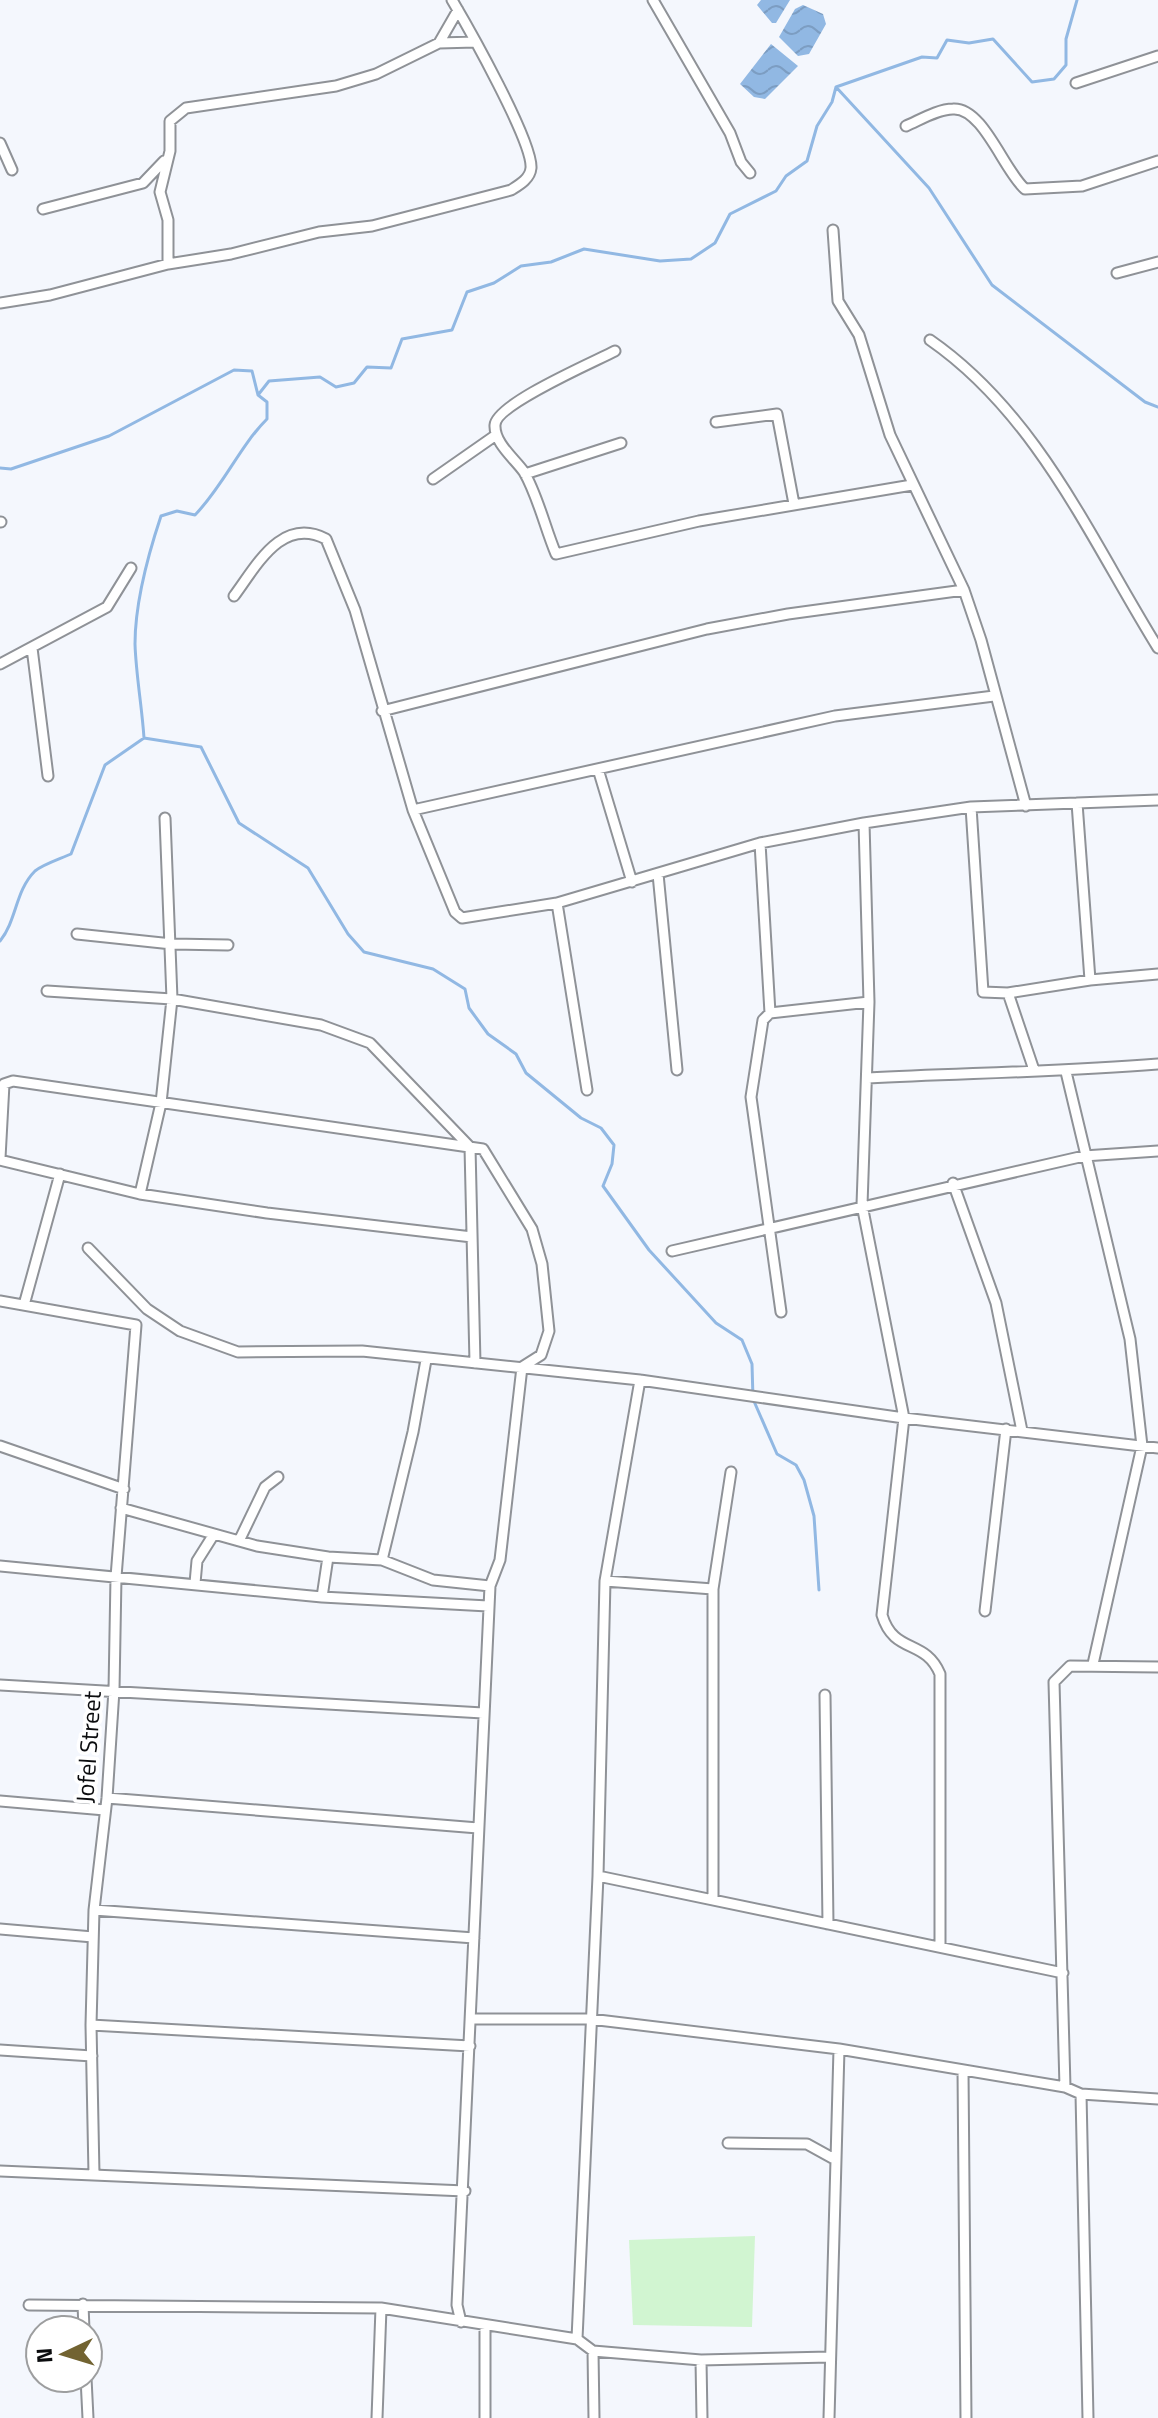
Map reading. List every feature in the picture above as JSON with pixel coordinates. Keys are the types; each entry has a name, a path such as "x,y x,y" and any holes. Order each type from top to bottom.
{"street":[{"path":"0,303 319,232 372,226 511,190 525,180 531,168 521,136 452,0"},
{"path":"653,0 730,133 741,162 750,173"},
{"path":"439,43 458,10"},
{"path":"168,264 168,220 160,192 170,151 170,121 186,108 336,86 376,74 439,43 475,42"},
{"path":"1076,83 1158,56"},
{"path":"906,126 950,108 962,109 992,140 1012,177 1025,189 1035,191 1082,186 1158,161"},
{"path":"0,143 12,170"},
{"path":"43,209 143,183 160,169 170,151"},
{"path":"833,230 838,301 859,335 885,422 912,485 964,590 1026,806"},
{"path":"1117,273 1158,262"},
{"path":"930,340 968,369 1034,444 1074,501 1092,538 1158,648"},
{"path":"615,351 529,394 494,423 496,435 525,474 556,554 669,527 912,485"},
{"path":"716,422 777,414 794,504"},
{"path":"433,479 496,435"},
{"path":"525,474 621,443"},
{"path":"234,596 270,547 288,535 299,531 326,539 355,610 413,810 458,917 557,903 760,843 864,823 971,807 1158,800"},
{"path":"0,664 107,607 131,568"},
{"path":"382,711 707,629 788,614 964,590"},
{"path":"32,648 48,776"},
{"path":"413,810 835,716 994,696"},
{"path":"598,769 632,882"},
{"path":"1077,803 1090,980"},
{"path":"971,807 981,987 986,994 1158,974"},
{"path":"140,1194 161,1103 172,999 165,818"},
{"path":"864,823 869,1002 862,1205 904,1418 882,1615 885,1627 895,1639 927,1652 940,1674 940,1945"},
{"path":"760,843 770,1013"},
{"path":"658,874 677,1070"},
{"path":"557,903 587,1090"},
{"path":"77,934 172,944 228,945"},
{"path":"47,991 172,999 321,1025 370,1043 470,1147 475,1363"},
{"path":"1008,993 1034,1070"},
{"path":"781,1312 751,1097 758,1036 763,1020 770,1013 869,1002"},
{"path":"868,1078 1034,1070 1066,1072 1158,1064"},
{"path":"1066,1072 1130,1339 1142,1446 1093,1664"},
{"path":"472,1237 267,1213 140,1194 0,1159 4,1084 8,1081 488,1152 532,1229 542,1264 549,1331 541,1355 522,1367"},
{"path":"672,1251 953,1183 1084,1156 1158,1151"},
{"path":"0,1301 24,1305 60,1174"},
{"path":"953,1183 996,1303 1022,1431"},
{"path":"88,1248 147,1309 180,1331 225,1348 261,1354 362,1351 426,1360 522,1367 1158,1448"},
{"name":"Jofel Street","path":"24,1305 136,1325 116,1577 114,1690 107,1798 94,1910 91,2025 94,2174"},
{"path":"382,1560 413,1432 426,1360"},
{"path":"461,2322 457,2305 465,2191 483,1713 488,1668 488,1606 490,1586 500,1560 522,1367"},
{"path":"577,2339 598,1876 605,1581 640,1380"},
{"path":"985,1611 1006,1429"},
{"path":"0,1446 124,1489"},
{"path":"713,1900 713,1589 731,1472"},
{"path":"239,1541 265,1487 278,1477"},
{"path":"121,1508 239,1541 328,1557 382,1560 433,1580 490,1586"},
{"path":"195,1583 197,1561 214,1534"},
{"path":"322,1597 328,1557"},
{"path":"0,1566 322,1597 488,1606"},
{"path":"605,1581 713,1589"},
{"path":"1065,2087 1054,1682 1070,1666 1158,1667"},
{"path":"0,1685 483,1713"},
{"path":"825,1695 828,1924"},
{"path":"107,1798 478,1828"},
{"path":"0,1801 105,1810"},
{"path":"598,1876 1063,1973"},
{"path":"94,1910 474,1938"},
{"path":"0,1929 93,1937"},
{"path":"471,2019 590,2019 839,2049 1065,2087 1081,2094 1158,2099"},
{"path":"91,2025 470,2046"},
{"path":"829,2418 839,2049"},
{"path":"0,2050 92,2056"},
{"path":"963,2070 966,2418"},
{"path":"1081,2094 1088,2418"},
{"path":"728,2143 807,2144 836,2160"},
{"path":"0,2171 465,2191"},
{"path":"83,2304 83,2314"},
{"path":"29,2305 381,2308 485,2327 577,2339 593,2351 701,2360 830,2357"},
{"path":"377,2418 381,2308"},
{"path":"485,2327 485,2418"},
{"path":"593,2351 594,2418"},
{"path":"701,2360 702,2418"},
{"path":"87,2394 88,2418"}],"green space":[{"path":"755,2236 752,2327 633,2325 629,2240"}],"water":[{"path":"761,0 790,0 776,23 772,23 757,5"},
{"path":"803,5 823,14 826,24 809,54 798,56 779,37 795,9"},
{"path":"771,44 798,66 765,99 754,97 740,84"}],"waterway":[{"path":"258,395 269,381 320,377 336,387 354,383 367,367 391,368 402,339 452,330 467,292 494,283 521,266 551,262 584,249 660,261 691,259 715,243 730,214 776,191 786,176 807,161 817,126 832,102 836,87 922,57 937,58 947,40 969,43 993,39 1032,82 1054,79 1066,65 1066,39 1077,0"},
{"path":"836,87 929,188 992,285 1145,402 1158,407"},
{"path":"0,468 11,469 109,436 234,370 252,371 258,395 267,402 267,419 195,515 177,511 161,516 151,547 136,628 144,738"},
{"path":"0,941 28,879 39,868 71,854 105,765 144,738 201,747 239,823 308,868 348,934 364,952 433,969 465,989 469,1008 488,1034 516,1054 526,1073 581,1118 601,1128 614,1145 612,1164 603,1186 649,1250 716,1323 742,1340 752,1364 753,1399 777,1454 796,1465 804,1480 814,1516 819,1590"}]}
